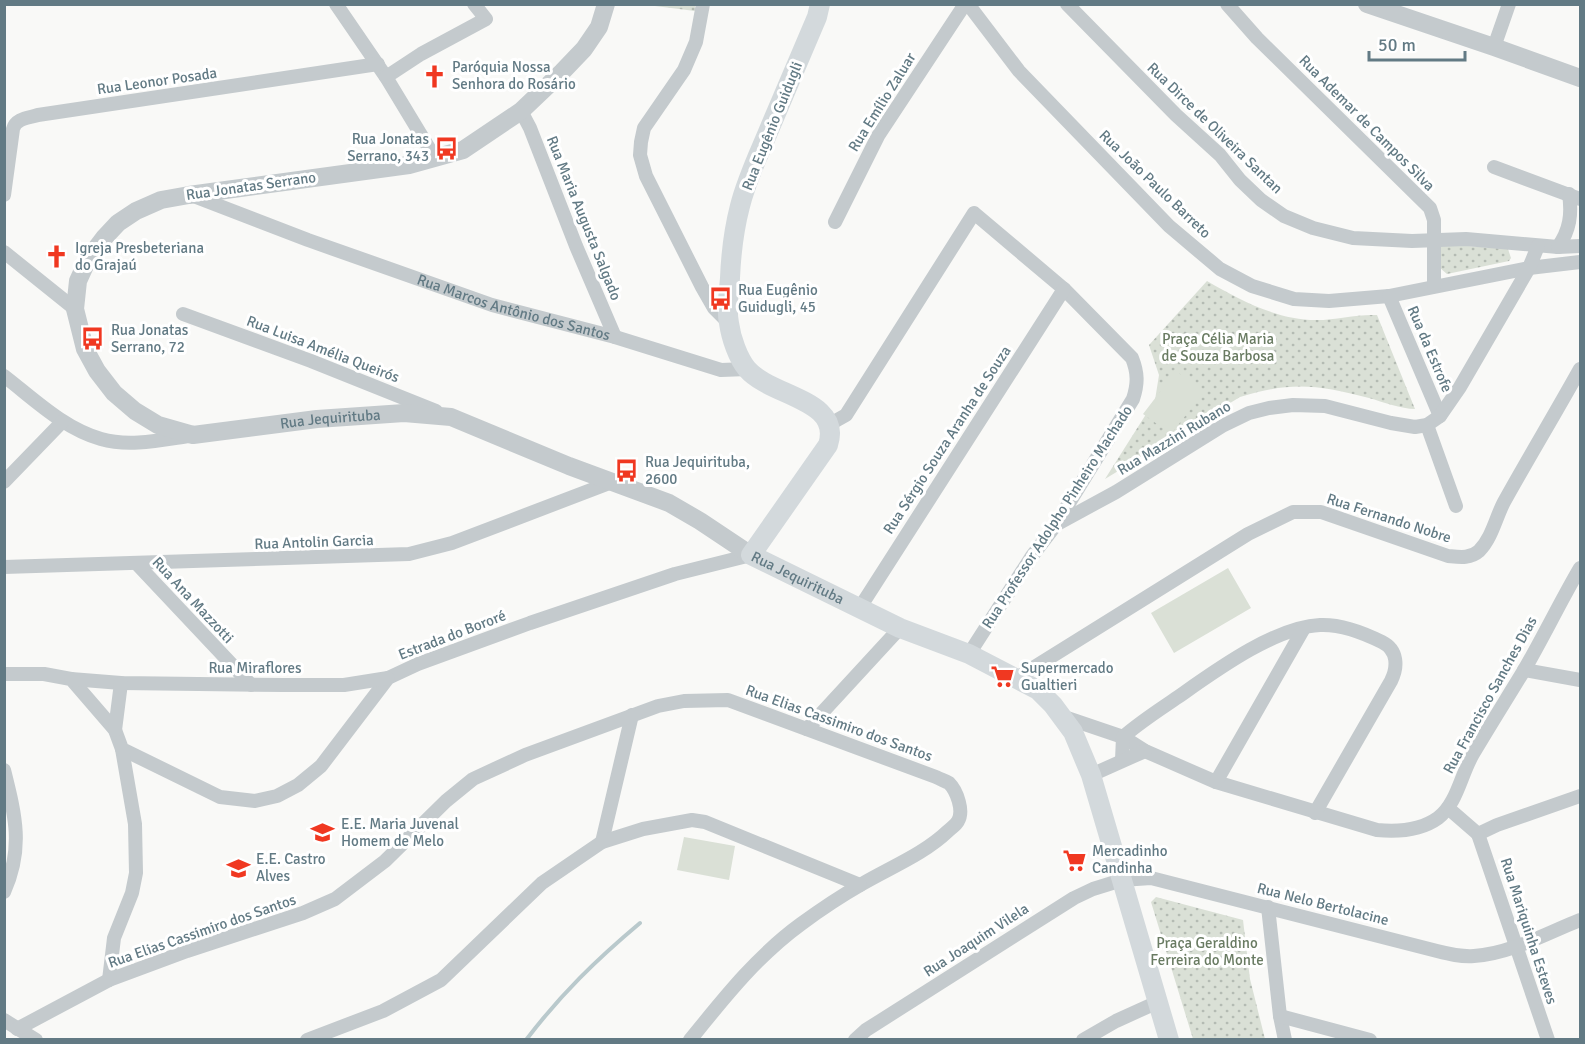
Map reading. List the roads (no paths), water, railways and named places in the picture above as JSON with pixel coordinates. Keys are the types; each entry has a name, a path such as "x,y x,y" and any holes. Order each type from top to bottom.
{"main road":[{"name":"Rua Eugênio Guidugli","path":"728,322 730,270 740,205 820,4"},
{"path":"728,322 738,353 747,369 765,384 824,413 830,424 831,434 828,445 751,555"},
{"name":"Rua Jequirituba","path":"751,555 900,628 969,654 1017,678 1038,690 1064,717 1073,732 1091,775 1169,1040"}],"street":[{"path":"336,4 386,76 435,159"},
{"path":"386,76 486,19 474,4"},
{"name":"Rua Jonatas Serrano","path":"193,435 158,425 135,411 114,393 97,371 85,349 75,309 78,281 88,259 118,223 136,211 161,200 409,165 463,150 521,111 584,49 599,27 606,4"},
{"path":"703,4 696,42 684,70 644,128 640,142 640,155 646,176 702,287 714,308 728,322"},
{"name":"Rua Emílio Zaluar","path":"835,222 878,136 966,4"},
{"name":"Rua João Paulo Barreto","path":"966,4 1019,71 1169,226 1220,269 1252,286 1294,299 1329,301 1389,296 1529,268 1581,262"},
{"name":"Rua Dirce de Oliveira Santan","path":"1067,4 1176,115 1220,155 1240,180 1261,200 1284,216 1313,228 1353,238 1433,240"},
{"name":"Rua Ademar de Campos Silva","path":"1227,4 1257,38 1430,208 1434,220 1434,286"},
{"path":"1366,4 1581,78"},
{"path":"1494,47 1509,4"},
{"name":"Rua Leonor Posada","path":"4,195 13,129 15,124 21,120 38,115 378,64"},
{"name":"Rua Maria Augusta Salgado","path":"521,111 615,337"},
{"path":"1494,167 1575,196 1569,229 1558,247"},
{"name":"Rua Marcos Antônio dos Santos","path":"189,195 492,305 615,337 721,370 747,369"},
{"name":"Rua Professor Adolpho Pinheiro Machado","path":"830,424 846,415 974,213 1064,289 1132,358 1137,371 1137,385 1133,399 1055,525 1032,556 969,654"},
{"path":"1433,240 1466,239 1538,246 1581,246"},
{"path":"1456,506 1427,425 1440,416 1460,387 1529,268 1538,246"},
{"path":"4,252 75,309"},
{"name":"Rua Sérgio Souza Aranha de Souza","path":"859,609 1064,289"},
{"name":"Rua da Estrofe","path":"1389,296 1440,416"},
{"name":"Rua Luisa Amélia Queirós","path":"183,314 311,361 451,417"},
{"name":"Rua Fernando Nobre","path":"1017,678 1124,609 1248,534 1293,512 1322,512 1448,556 1464,557 1474,554 1479,551 1488,537 1502,505 1581,369"},
{"path":"4,376 62,422 102,439 131,442 193,435"},
{"name":"Rua Mazzini Rubano","path":"1055,525 1116,492 1222,426 1249,413 1286,406 1325,406 1391,423 1414,427 1427,425"},
{"name":"Rua Jequirituba","path":"193,435 317,419 404,413 451,417 669,503 700,520 751,555"},
{"path":"4,482 62,422"},
{"name":"Rua Antolin Garcia","path":"4,567 409,554 452,543 612,482"},
{"name":"Estrada do Bororé","path":"122,749 220,797 243,801 264,800 298,785 321,766 388,678 469,645 597,600 675,574 751,555"},
{"name":"Rua Ana Mazzotti","path":"136,564 251,685"},
{"name":"Rua Francisco Sanches Dias","path":"1064,717 1123,738 1145,751 1216,782 1315,813 1377,830 1395,832 1427,825 1439,818 1448,808 1471,757 1524,670 1580,569"},
{"path":"1122,760 1123,738 1134,727 1206,677 1269,640 1304,628 1321,625 1353,630 1386,644 1395,656 1396,665 1391,681 1315,813"},
{"path":"807,729 900,628"},
{"path":"1216,782 1304,628"},
{"path":"1524,670 1581,680"},
{"path":"4,674 44,674 71,678 115,730 122,749 135,824 136,873 132,893 114,938 109,980"},
{"name":"Rua Miraflores","path":"71,678 121,683 344,685 388,678"},
{"path":"115,730 121,683"},
{"name":"Rua Elias Cassimiro dos Santos","path":"17,1029 109,980 187,951 303,913 335,899 385,861 446,801 473,779 525,755 658,706 684,701 728,700 949,783 959,802 958,821 924,850 860,885 800,924 758,960 690,1040"},
{"path":"602,842 632,715"},
{"path":"1091,775 1145,751"},
{"path":"4,770 14,815 17,850 11,878 4,892"},
{"path":"1448,808 1478,834 1497,825 1581,796"},
{"path":"307,1040 383,1011 441,980 542,883 602,842 643,829 692,820 705,822 860,885"},
{"name":"Rua Mariquinha Esteves","path":"1478,834 1548,1040"},
{"name":"Rua Nelo Bertolacine","path":"1122,880 1151,878 1451,955 1476,956 1516,946 1581,920"},
{"name":"Rua Joaquim Vilela","path":"855,1040 866,1030 1048,913 1093,889 1122,880"},
{"path":"1268,907 1280,1016 1285,1040"},
{"path":"1083,1040 1116,1021 1158,1002"},
{"path":"1280,1016 1370,1040"},
{"path":"4,1020 36,1040"}],"waterway":[{"path":"526,1040 580,978 640,923"}],"place":[{"name":"Paróquia Nossa Senhora do Rosário","path":"434,76"},
{"name":"Rua Jonatas Serrano, 343","path":"447,148"},
{"name":"Igreja Presbeteriana do Grajaú","path":"57,257"},
{"name":"Rua Eugênio Guidugli, 45","path":"720,299"},
{"name":"Rua Jonatas Serrano, 72","path":"93,339"},
{"name":"Rua Jequirituba, 2600","path":"627,471"},
{"name":"Supermercado Gualtieri","path":"1003,677"},
{"name":"E.E. Maria Juvenal Homem de Melo","path":"323,833"},
{"name":"Mercadinho Candinha","path":"1074,860"},
{"name":"E.E. Castro Alves","path":"238,868"}],"park label":[{"name":"Praça Célia Maria de Souza Barbosa","path":"1218,348"},
{"name":"Praça Geraldino Ferreira do Monte","path":"1207,952"}]}
